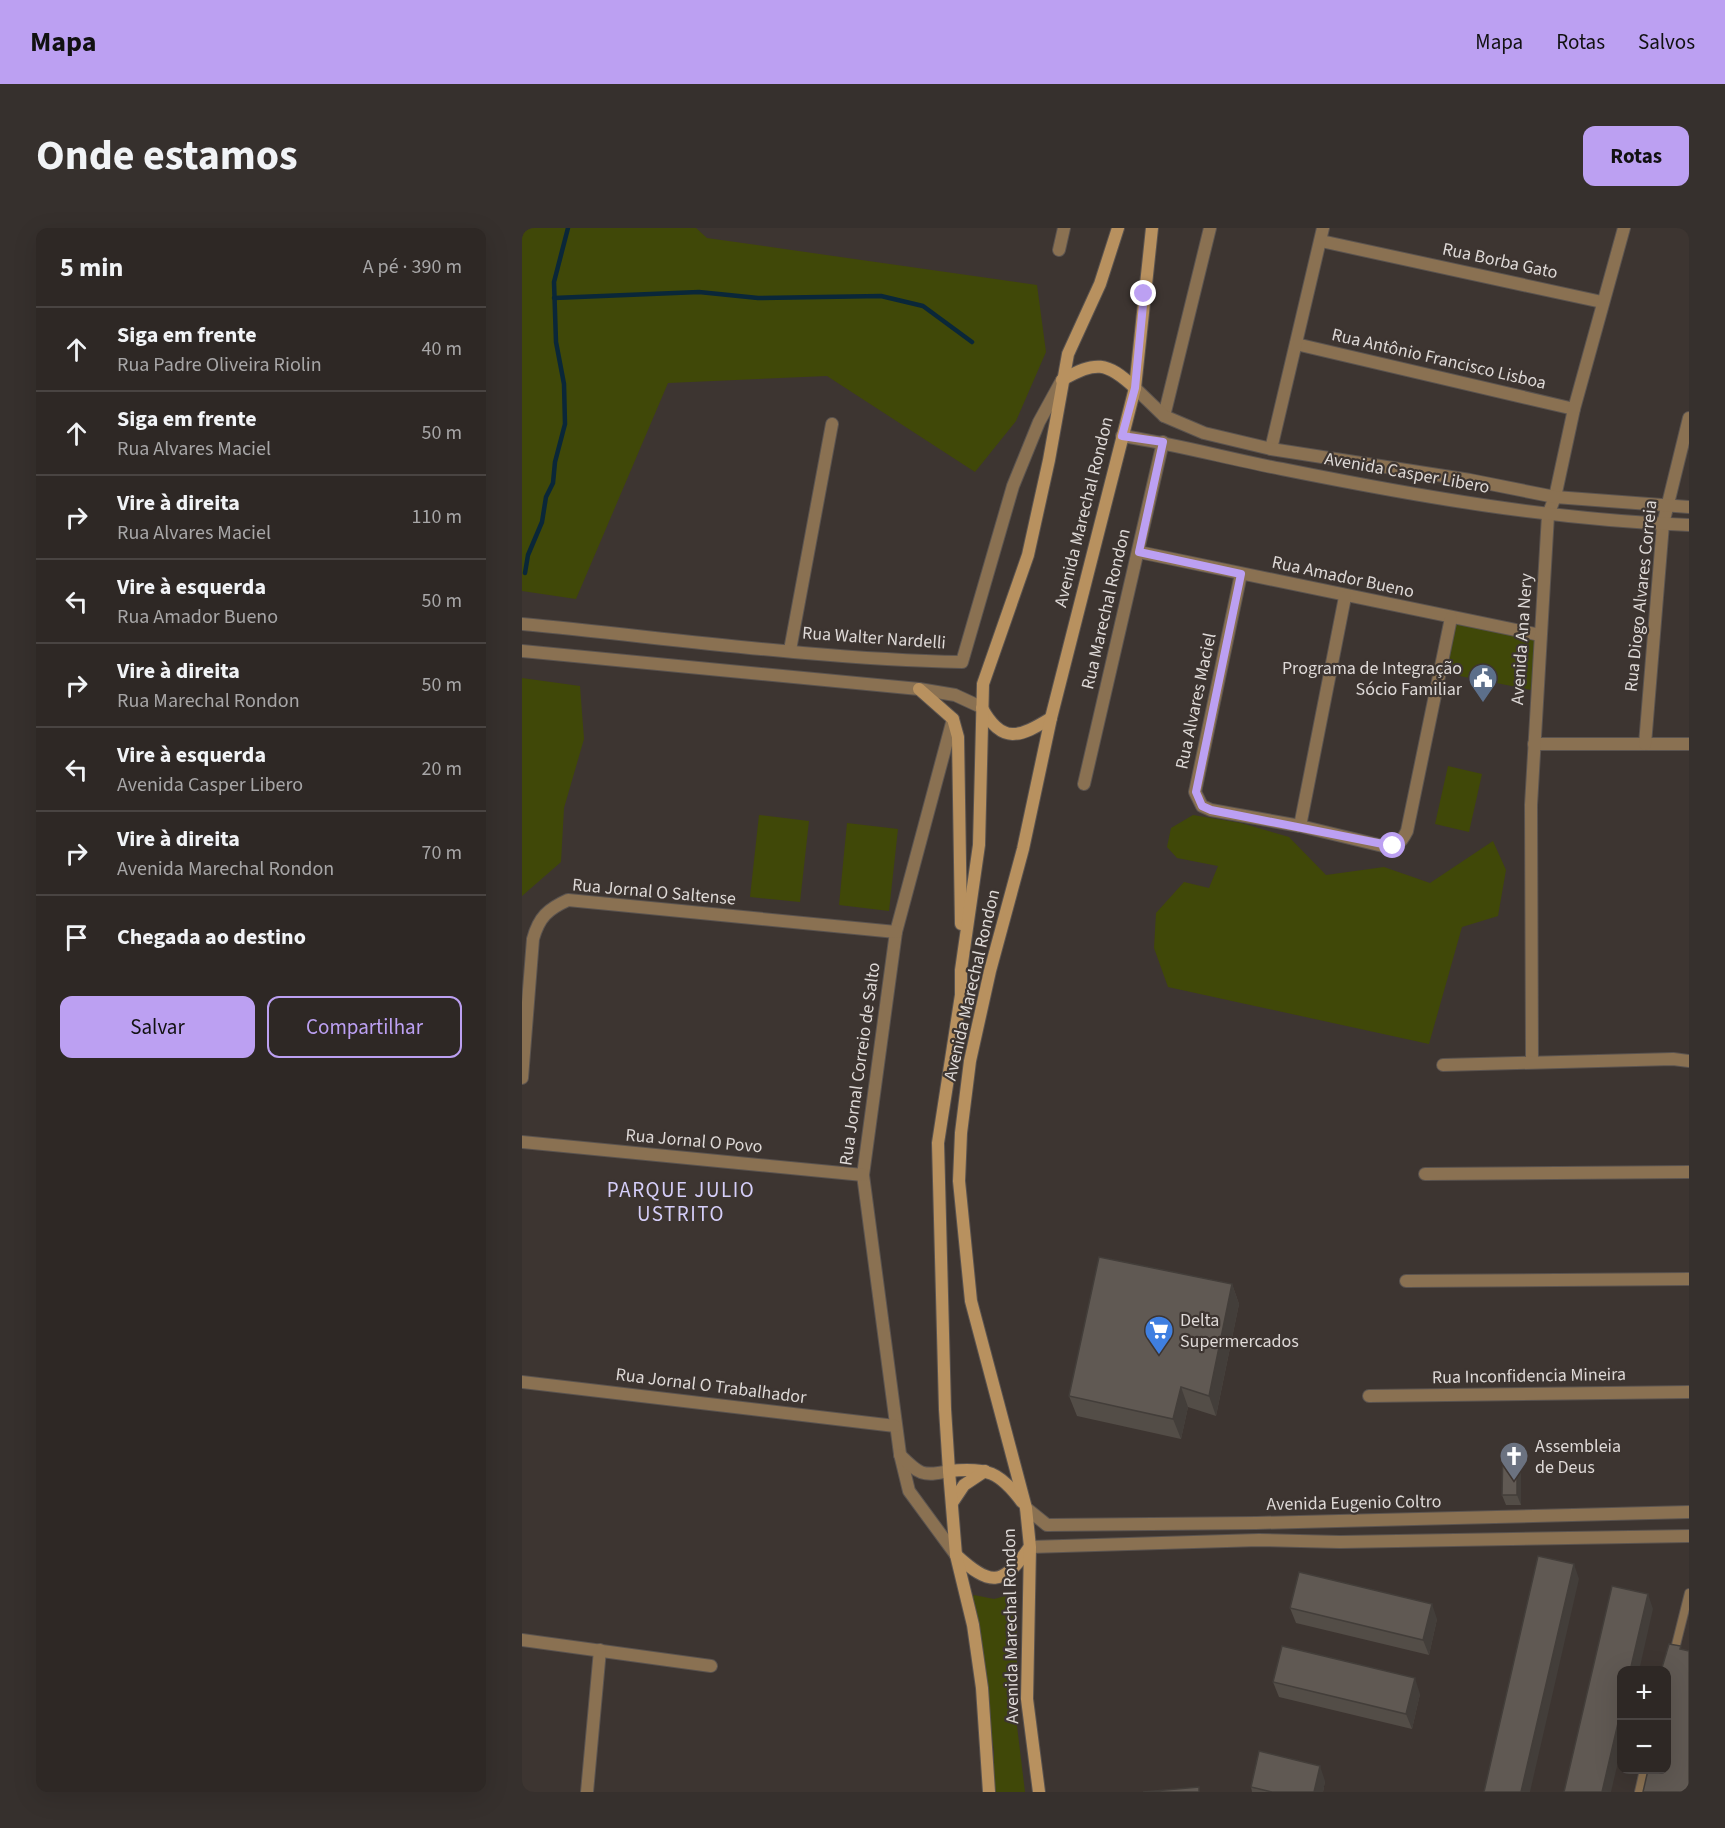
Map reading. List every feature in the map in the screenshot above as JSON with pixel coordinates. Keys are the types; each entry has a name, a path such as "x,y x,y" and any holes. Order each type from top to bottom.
{"main road":[{"name":"Avenida Marechal Rondon","path":"989,1792 982,1688 973,1625 956,1556 949,1471 945,1409 938,1143 961,995 961,970 980,845 981,706 987,669 1028,555 1049,460 1068,354 1100,284 1118,228"},
{"name":"Avenida Marechal Rondon","path":"1039,1792 1027,1699 1030,1547 1026,1508 971,1301 959,1181 960,1133 973,1050 1023,849 1051,718 1135,388 1152,228"},
{"path":"1062,380 1082,369 1096,365 1119,373 1135,388"},
{"path":"919,689 953,719 958,737 961,970"},
{"path":"981,706 993,727 1005,734 1018,735 1032,730 1051,718"},
{"path":"949,1471 984,1471 998,1476 1009,1485 1026,1508"},
{"path":"952,1503 964,1485 984,1471"},
{"path":"956,1556 976,1573 987,1579 996,1580 1017,1566 1030,1547"}],"street":[{"path":"1059,250 1064,228"},
{"path":"1164,416 1210,228"},
{"name":"Avenida Ana Nery","path":"1532,1062 1531,805 1548,514 1556,496 1574,410 1624,228"},
{"path":"1271,449 1322,234"},
{"name":"Rua Borba Gato","path":"1322,234 1602,302"},
{"name":"Rua Antônio Francisco Lisboa","path":"1296,344 1574,410"},
{"name":"Rua Walter Nardelli","path":"522,624 909,661 962,662 1012,486 1039,422 1062,380"},
{"name":"Avenida Casper Libero","path":"1135,388 1164,416 1204,433 1271,449 1458,478 1556,496 1689,507"},
{"name":"Rua Diogo Alvares Correia","path":"1645,744 1663,524 1689,418"},
{"path":"790,650 832,424"},
{"name":"Avenida Casper Libero","path":"1122,436 1163,442 1304,473 1548,514 1689,525"},
{"name":"Rua Marechal Rondon","path":"1084,784 1163,442"},
{"name":"Rua Amador Bueno","path":"1139,552 1345,597 1540,636"},
{"name":"Rua Alvares Maciel","path":"1241,574 1196,792 1202,806 1211,810 1300,826"},
{"path":"1345,597 1300,826 1383,846 1393,846 1401,842 1407,831 1451,618"},
{"path":"522,651 919,689 955,696 981,706"},
{"name":"Rua Jornal Correio de Salto","path":"953,719 896,932 863,1175 895,1426 909,1491 956,1556"},
{"path":"1534,744 1689,744"},
{"name":"Rua Jornal O Saltense","path":"522,1078 533,939 538,921 551,908 568,900 896,932"},
{"path":"1443,1065 1673,1059 1689,1061"},
{"name":"Rua Jornal O Povo","path":"522,1142 863,1175"},
{"path":"1425,1174 1689,1172"},
{"path":"1406,1281 1689,1279"},
{"name":"Rua Jornal O Trabalhador","path":"522,1382 895,1426"},
{"name":"Rua Inconfidencia Mineira","path":"1369,1396 1689,1392"},
{"path":"900,1454 918,1473 929,1475 949,1471"},
{"name":"Avenida Eugenio Coltro","path":"1026,1508 1047,1525 1256,1523 1689,1512"},
{"path":"1479,1518 1479,1539"},
{"path":"1256,1523 1258,1540"},
{"name":"Avenida Eugenio Coltro","path":"1030,1547 1258,1540 1340,1542 1689,1536"},
{"path":"522,1640 711,1666"},
{"path":"587,1792 600,1650"}],"lane":[{"path":"1672,1659 1689,1593"},
{"path":"1639,1792 1643,1774"}],"green space":[{"path":"522,228 696,228 707,238 1037,285 1046,352 1016,421 975,472 827,376 668,383 576,599 522,591"},
{"path":"1451,618 1540,635 1537,691 1439,672"},
{"path":"522,678 580,686 584,739 564,808 561,862 522,896"},
{"path":"1448,766 1482,774 1469,832 1435,824"},
{"path":"759,815 809,821 800,902 750,897"},
{"path":"1193,815 1241,823 1289,837 1326,875 1384,867 1430,883 1493,841 1506,870 1498,916 1462,927 1429,1044 1168,987 1154,948 1156,913 1184,882 1209,888 1218,866 1177,858 1167,847 1171,828"},
{"path":"847,823 898,829 889,911 839,905"},
{"path":"1017,1593 1017,1726 1025,1792 994,1792 994,1751 971,1598 974,1595 994,1599"}],"building":[{"name":"Delta Supermercados","path":"1099,1257 1232,1284 1209,1396 1181,1387 1173,1419 1069,1396"},
{"path":"1503,1447 1517,1447 1517,1495 1502,1495"},
{"path":"1538,1556 1574,1564 1521,1792 1484,1792"},
{"path":"1299,1572 1432,1604 1423,1640 1290,1608"},
{"path":"1612,1586 1648,1594 1631,1666 1617,1666 1617,1728 1602,1792 1564,1792"},
{"path":"1669,1644 1681,1646 1680,1649 1689,1651 1689,1792 1643,1792 1647,1774 1671,1774 1671,1666 1662,1666"},
{"path":"1282,1646 1415,1678 1406,1714 1273,1682"},
{"path":"1259,1751 1320,1766 1314,1792 1272,1792 1251,1787"},
{"path":"1199,1787 1199,1792 1143,1792"}],"waterway":[{"path":"525,573 528,555 542,522 546,497 553,483 555,462 565,424 564,384 556,342 554,282 568,228"},
{"path":"554,298 699,292 758,298 881,296 923,306 972,342"}],"place":[{"name":"Programa de Integração Sócio Familiar","path":"1483,704"},
{"name":"Delta Supermercados","path":"1159,1356"},
{"name":"Assembleia de Deus","path":"1514,1482"}],"district":[{"name":"PARQUE JULIO USTRITO","path":"681,1202"}],"route":[{"path":"1144,294 1135,388 1122,436 1163,442 1139,552 1241,574 1196,792 1198,801 1202,806 1211,810 1300,826 1383,846 1393,846"}]}
